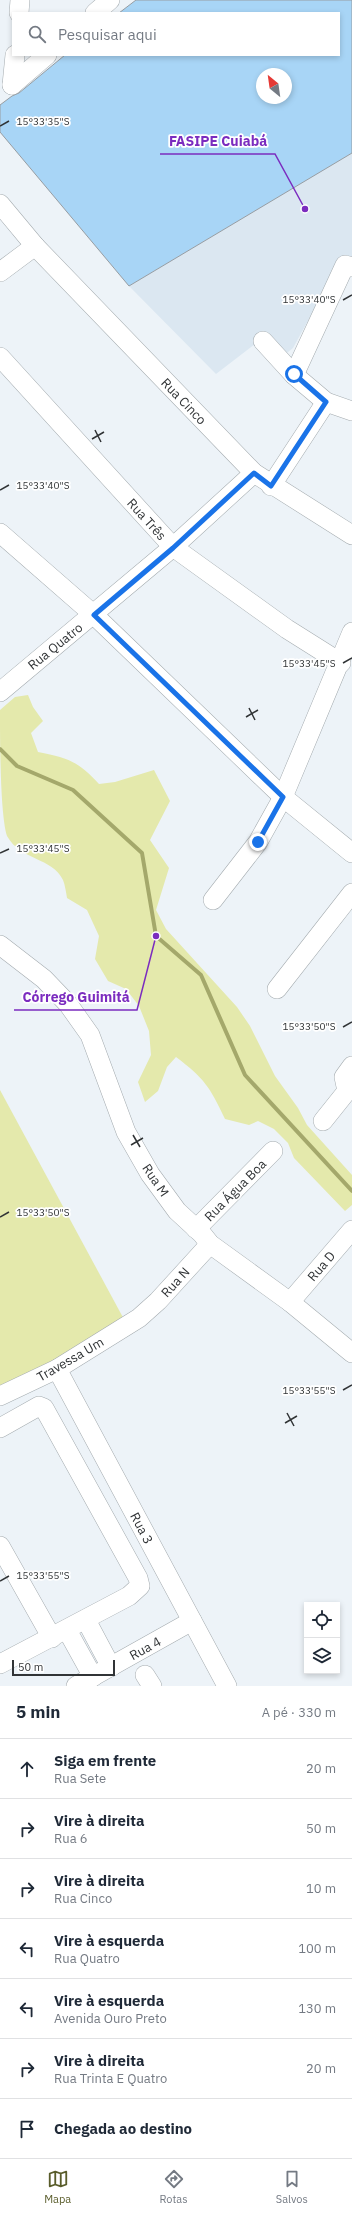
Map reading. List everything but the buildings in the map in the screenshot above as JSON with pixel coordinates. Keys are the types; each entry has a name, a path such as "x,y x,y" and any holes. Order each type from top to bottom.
{"street":[{"path":"19,12 20,0"},
{"path":"96,12 110,0"},
{"path":"6,86 15,56"},
{"path":"6,86 46,56"},
{"name":"Rua Cinco","path":"0,204 35,246 254,473 271,486 352,535"},
{"path":"0,272 35,246"},
{"path":"294,374 345,265 352,267"},
{"path":"263,341 294,374 326,402 352,411"},
{"name":"Rua Três","path":"2,363 173,548 287,629 340,663"},
{"path":"271,486 326,402"},
{"name":"Rua Quatro","path":"0,692 173,548 254,473"},
{"path":"0,533 94,615 283,797 352,853"},
{"path":"213,900 258,842 283,797 352,632"},
{"path":"278,989 352,894"},
{"name":"Rua M","path":"0,945 44,979 73,1010 90,1035 126,1132 150,1174 177,1211 210,1244 290,1302 352,1354"},
{"path":"323,1121 347,1091 344,1076 352,1066"},
{"name":"Rua Água Boa","path":"196,1229 273,1151"},
{"name":"Rua D","path":"290,1302 352,1230"},
{"name":"Rua N","path":"139,1318 158,1301 210,1244"},
{"name":"Travessa Um","path":"0,1396 57,1369 139,1318"},
{"name":"Rua 3","path":"57,1369 227,1686"},
{"path":"0,1428 39,1406 44,1408 138,1578 140,1586 137,1591 86,1620 0,1664"},
{"path":"0,1546 60,1634 93,1677"},
{"path":"86,1620 111,1667"},
{"name":"Rua 4","path":"76,1686 192,1622"}],"shaded area":[{"path":"352,153 352,265 339,264 293,348 283,356 264,337 216,374 129,286"}],"green space":[{"path":"28,695 33,707 43,721 31,733 38,752 57,756 78,765 92,776 99,784 115,782 154,770 170,801 150,840 169,868 156,910 166,929 237,1007 250,1026 275,1076 298,1108 307,1125 352,1175 352,1205 345,1211 294,1158 288,1143 274,1129 258,1121 249,1125 225,1119 215,1099 200,1077 176,1057 167,1067 158,1091 145,1102 138,1082 151,1055 149,1031 139,1006 126,989 108,981 95,959 99,936 87,910 67,898 64,882 52,867 20,850 7,836 2,794 0,710 15,697"},
{"path":"0,1090 126,1323 0,1388"}],"waterway":[{"path":"0,749 17,766 73,790 142,853 156,936 201,975 245,1075 352,1191"}],"place":[{"name":"FASIPE Cuiabá","path":"305,209"},
{"name":"Córrego Guimitá","path":"156,936"}],"route":[{"path":"258,842 283,797 94,615 173,548 254,473 271,486 326,402 294,374"}]}
